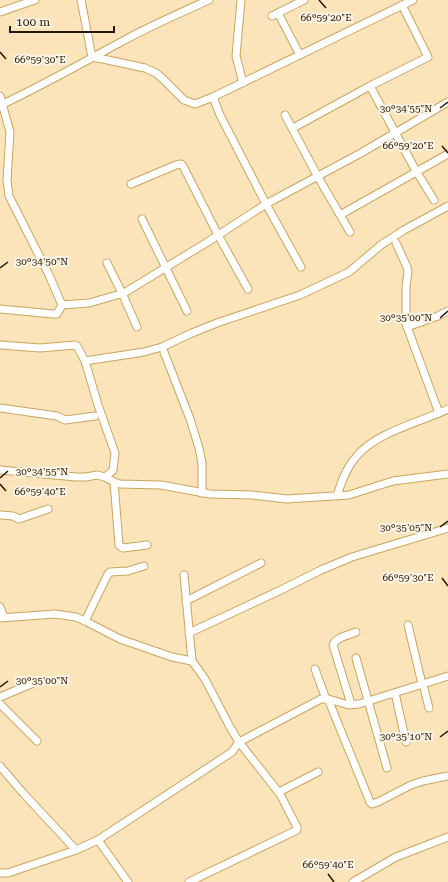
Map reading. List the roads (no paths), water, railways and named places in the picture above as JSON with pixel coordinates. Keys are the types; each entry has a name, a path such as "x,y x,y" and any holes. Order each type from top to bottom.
{"street":[{"path":"0,12 35,0"},
{"path":"81,0 92,57"},
{"path":"1,104 35,89 122,41 209,0"},
{"path":"241,0 236,56 243,83"},
{"path":"300,55 275,14 304,0"},
{"path":"92,57 146,68 156,73 184,100 195,104 214,97 413,0"},
{"path":"293,128 370,86 428,57 402,5"},
{"path":"370,86 416,171 434,200"},
{"path":"0,96 10,132 7,180 9,196 49,275 62,305"},
{"path":"214,97 220,115 266,204 301,267"},
{"path":"62,305 89,303 122,293 266,204 361,153 448,102"},
{"path":"285,115 318,177 350,232"},
{"path":"340,215 448,154"},
{"path":"131,184 181,164 248,288"},
{"path":"84,361 144,352 162,347 217,323 300,295 349,272 398,234 448,206"},
{"path":"142,219 187,311"},
{"path":"396,243 408,272 406,286 406,324 439,413"},
{"path":"106,263 122,293 137,327"},
{"path":"0,309 57,314 62,305"},
{"path":"407,327 438,316 448,310"},
{"path":"0,345 40,348 77,346 84,361 115,453 113,470 105,477"},
{"path":"164,352 190,419 199,448 202,463 202,493"},
{"path":"0,408 57,416 65,420 95,416"},
{"path":"337,496 342,480 356,457 370,444 387,434 448,409"},
{"path":"0,470 76,477 97,475 120,484 161,485 202,493 252,495 287,499 349,495 393,481 448,474"},
{"path":"114,482 119,545 123,548 147,545"},
{"path":"0,515 13,516 19,519 48,509"},
{"path":"189,633 283,590 321,570 352,557 448,528"},
{"path":"186,601 261,563"},
{"path":"85,621 110,572 128,571 144,566"},
{"path":"184,575 192,661 205,679 239,742 279,792 297,827 297,830 189,882"},
{"path":"0,607 2,617 54,614 76,618 120,639 172,657 192,661"},
{"path":"408,625 429,708"},
{"path":"351,704 333,645 336,640 343,636 356,632"},
{"path":"356,658 387,768"},
{"path":"315,669 372,804 411,785 448,776"},
{"path":"0,873 8,873 76,850 98,840 232,752 239,742 322,699 359,704 448,676"},
{"path":"0,697 31,684"},
{"path":"395,692 406,742"},
{"path":"0,704 37,741"},
{"path":"0,766 26,797 76,850"},
{"path":"279,792 318,772"},
{"path":"353,882 396,857 448,837"},
{"path":"98,840 128,882"}]}
